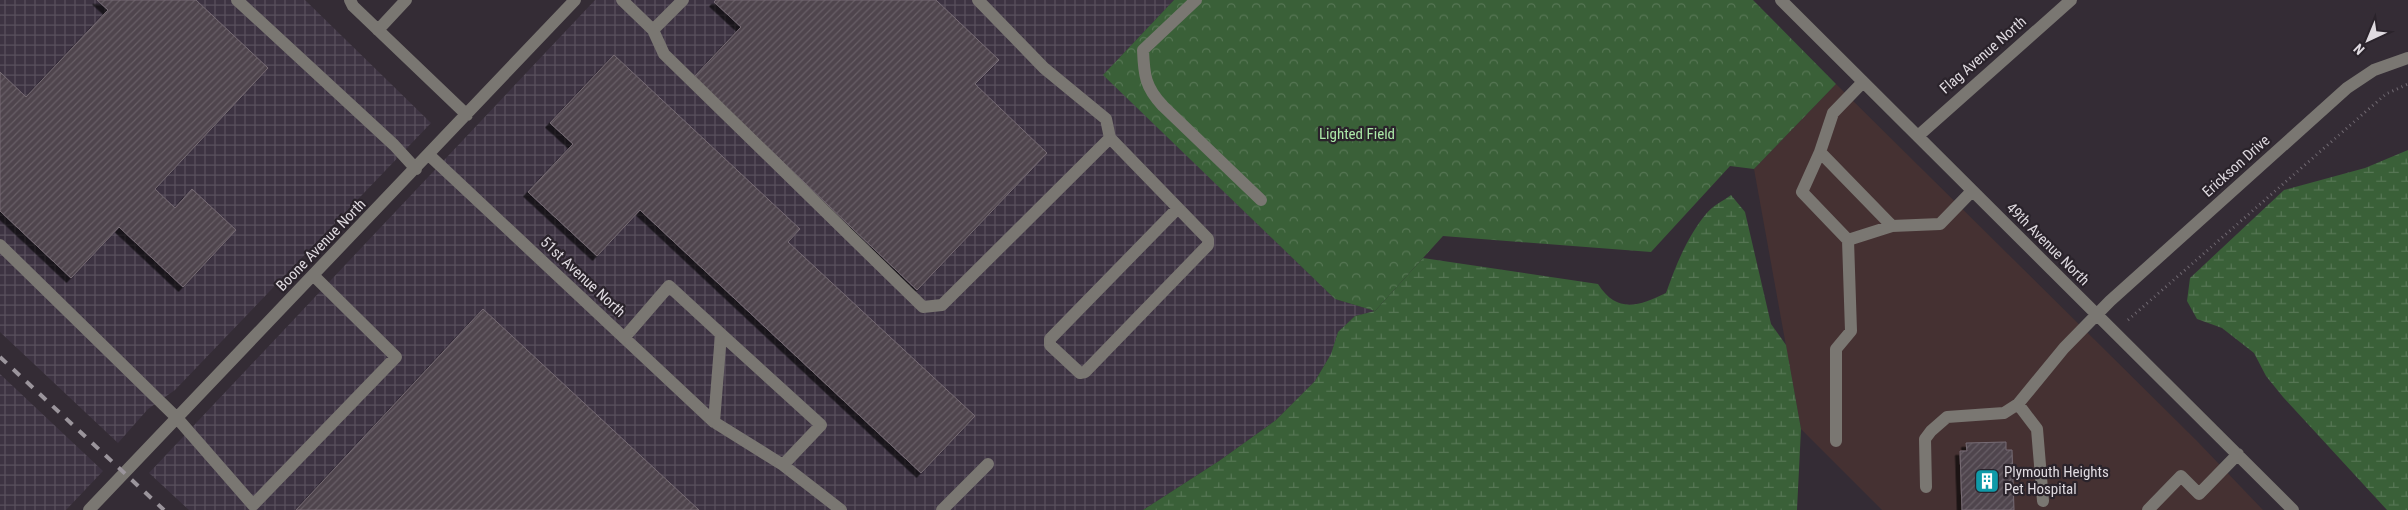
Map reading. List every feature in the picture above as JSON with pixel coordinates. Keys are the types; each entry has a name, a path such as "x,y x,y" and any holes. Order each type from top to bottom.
{"street":[{"path":"237,0 394,145 416,169"},
{"path":"350,0 353,6 467,115"},
{"path":"378,30 406,0"},
{"name":"Boone Avenue North","path":"89,510 575,0"},
{"path":"622,0 653,30 664,54 923,307 942,305 1110,138"},
{"path":"653,30 683,0"},
{"path":"978,0 1044,68 1106,119 1110,138 1178,208 1208,239 1208,244 1085,372 1080,373 1050,345 1050,339 1178,208"},
{"path":"1196,0 1143,50 1144,74 1151,94 1162,106 1261,200"},
{"name":"49th Avenue North","path":"1781,0 2293,510"},
{"name":"Flag Avenue North","path":"1918,136 2071,0"},
{"name":"Erickson Drive","path":"2018,404 2064,348 2096,314 2347,88 2374,70 2408,58"},
{"path":"1836,441 1836,349 1851,330 1848,240 1802,192 1820,152 1833,113 1863,82"},
{"path":"1820,152 1892,226"},
{"name":"51st Avenue North","path":"429,155 714,422 783,465 841,510"},
{"path":"1848,240 1892,226 1940,224 1972,191"},
{"path":"0,245 177,418 253,505 396,357 314,276"},
{"path":"624,338 669,286 821,425 783,465"},
{"path":"714,422 721,334"},
{"path":"1926,487 1925,439 1931,431 1947,417 2004,413 2018,404 2037,429 2043,501"},
{"path":"2148,510 2181,476 2199,494 2238,454"},
{"path":"942,510 988,464"}],"path":[{"path":"2128,320 2362,114 2386,94 2408,84"}],"shaded area":[{"path":"0,0 305,0 431,123 175,390 148,409 118,443 0,332"},
{"path":"595,0 1174,0 1104,74 1335,299 1375,311 1355,316 1338,332 1331,354 1315,381 1276,420 1219,461 1143,510 189,510 149,473"},
{"path":"1836,84 2197,441 2263,510 1882,510 1801,429 1754,169"},
{"path":"0,374 103,471 66,510 0,510"}],"green space":[{"name":"Lighted Field","path":"1174,0 1753,0 1836,84 1754,169 1730,166 1651,252 1443,236 1375,311 1335,299 1103,75"},
{"path":"2408,150 2408,510 2387,510 2283,397 2266,376 2254,353 2222,328 2197,319 2187,301 2190,278 2284,190 2365,168"},
{"path":"1731,195 1745,212 1771,324 1786,345 1801,429 1797,510 1143,510 1219,461 1276,420 1315,381 1331,354 1338,332 1355,316 1375,311 1423,258 1598,284 1605,294 1613,300 1629,305 1638,304 1666,293 1693,232 1711,208"}],"building":[{"path":"97,0 196,0 268,68 155,189 175,208 192,189 236,230 183,287 119,227 71,278 0,211 0,72 26,97 108,10"},
{"path":"716,0 936,0 999,60 975,84 1047,153 917,290 694,77 741,27 714,2"},
{"path":"614,55 800,229 788,242 975,416 921,473 640,210 597,256 528,192 573,144 550,123"},
{"path":"483,309 699,510 296,510"},
{"name":"Plymouth Heights Pet Hospital","path":"2006,442 2006,450 2012,450 2014,510 1962,510 1960,451 1967,451 1966,443"}],"railway":[{"path":"0,357 164,510"}],"place":[{"name":"Plymouth Heights Pet Hospital","path":"1987,481"}]}
